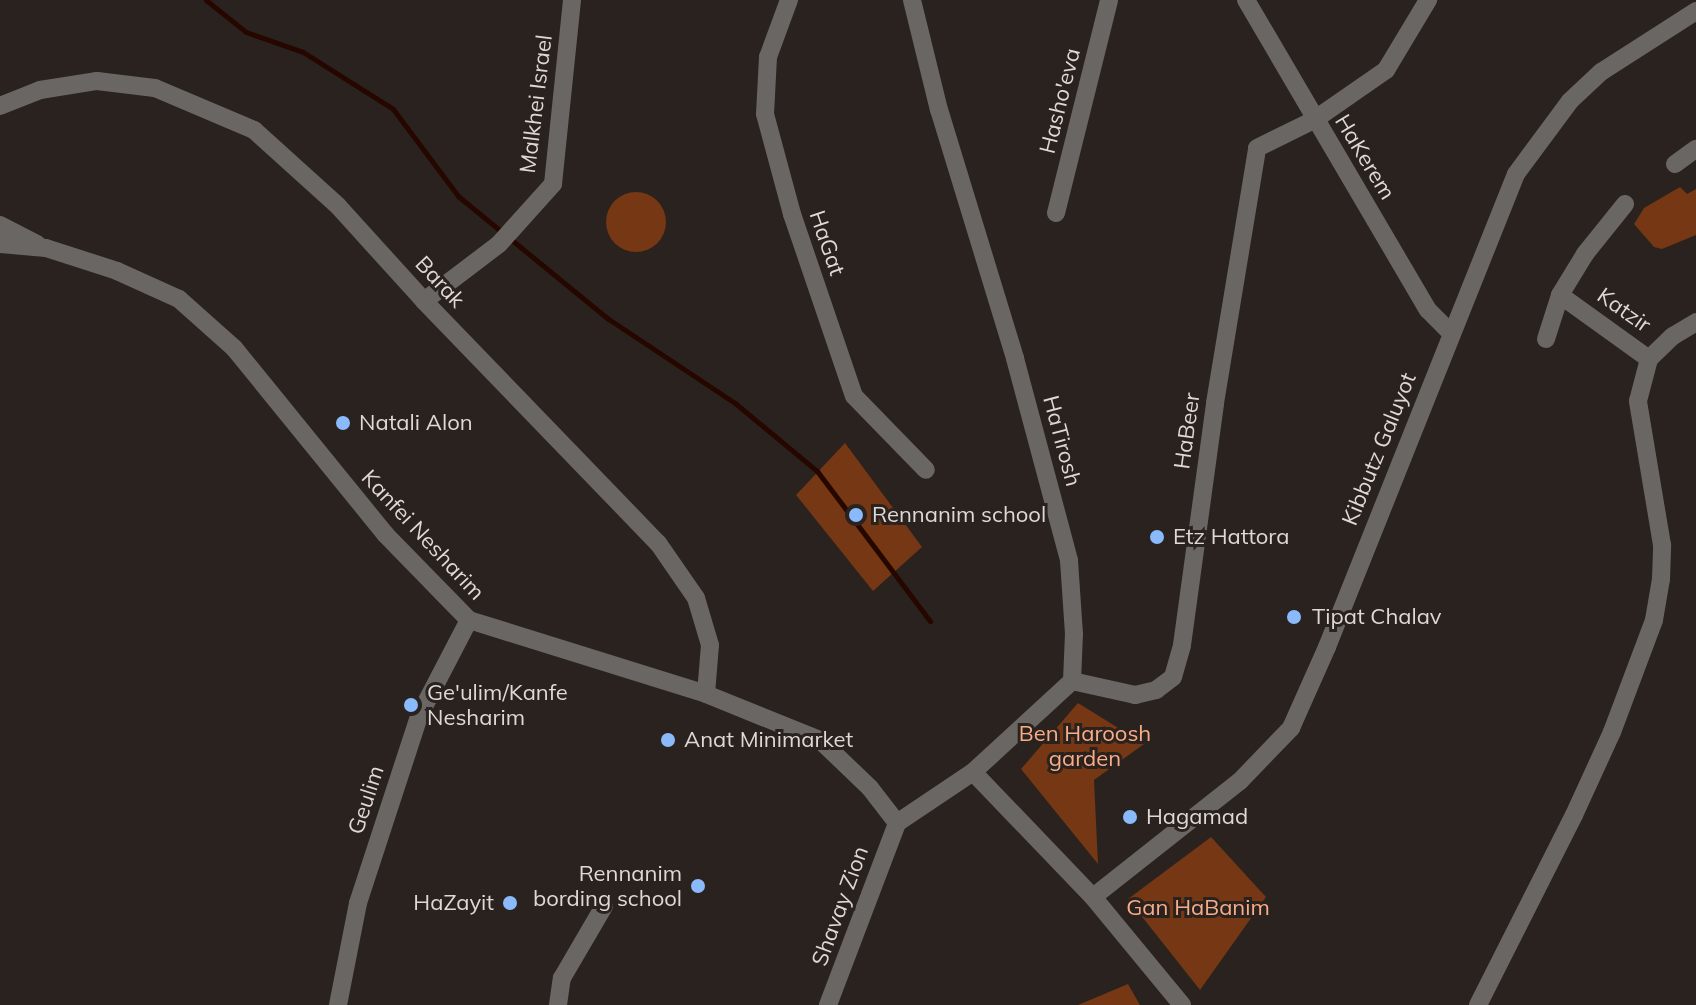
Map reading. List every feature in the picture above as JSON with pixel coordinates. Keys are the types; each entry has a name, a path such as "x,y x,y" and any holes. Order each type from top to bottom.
{"street":[{"name":"Malkhei Israel","path":"424,301 499,244 553,184 572,0"},
{"name":"HaTirosh","path":"912,0 939,110 1015,358 1069,560 1074,634 1072,681"},
{"name":"Hasho'eva","path":"1056,213 1109,0"},
{"name":"HaKerem","path":"1246,0 1428,310 1451,333"},
{"path":"1314,120 1386,70 1428,0"},
{"name":"HaGat","path":"787,1 768,57 765,114 792,214 854,396 926,470"},
{"name":"Kibbutz Galuyot","path":"1093,897 1240,781 1291,728 1327,647 1516,174 1570,101 1601,72 1696,11"},
{"name":"Barak","path":"0,106 40,90 97,81 155,88 254,130 338,206 424,301 658,543 696,598 710,645 706,694"},
{"name":"HaBeer","path":"1072,681 1135,695 1156,690 1173,677 1182,645 1218,388 1257,148 1314,120"},
{"path":"1675,164 1696,149"},
{"path":"1546,339 1560,295 1585,254 1625,204"},
{"path":"0,225 46,248"},
{"name":"Kanfei Nesharim","path":"0,244 46,248 117,271 179,299 234,348 385,534 469,620 706,694 820,740 870,788 897,823"},
{"name":"Katzir","path":"1560,295 1649,359 1673,336 1696,322"},
{"path":"1478,1005 1612,732 1654,620 1661,579 1662,545 1638,401 1649,359"},
{"name":"Geulim","path":"338,1005 358,903 419,716 469,620"},
{"path":"897,823 973,772 1072,681"},
{"path":"973,772 1093,897 1182,1005"},
{"name":"Shavay Zion","path":"828,1005 897,823"},
{"path":"558,1005 562,978 604,906"}],"green space":[{"path":"1680,187 1687,194 1696,189 1696,235 1662,249 1654,247 1634,224 1644,208"},
{"path":"636,192 648,194 657,201 664,210 664,234 657,243 648,250 636,252 624,250 615,243 608,234 606,222 608,210 615,201 624,194"},
{"name":"Rennanim school","path":"845,443 922,547 873,591 796,495"},
{"name":"Ben Haroosh garden","path":"1078,703 1144,744 1094,780 1098,864 1021,769"},
{"name":"Gan HaBanim","path":"1211,837 1266,897 1200,990 1128,899"},
{"path":"1128,984 1140,1005 1078,1005"}],"waterway":[{"path":"206,0 246,32 303,52 393,109 458,196 607,318 735,403 817,471 930,621"}],"place":[{"name":"Natali Alon","path":"343,423"},
{"name":"Rennanim school","path":"856,515"},
{"name":"Etz Hattora","path":"1157,537"},
{"name":"Tipat Chalav","path":"1294,617"},
{"name":"Ge'ulim/Kanfe Nesharim","path":"411,705"},
{"name":"Anat Minimarket","path":"668,740"},
{"name":"Hagamad","path":"1130,817"},
{"name":"Rennanim bording school","path":"698,886"},
{"name":"HaZayit","path":"510,903"}]}
